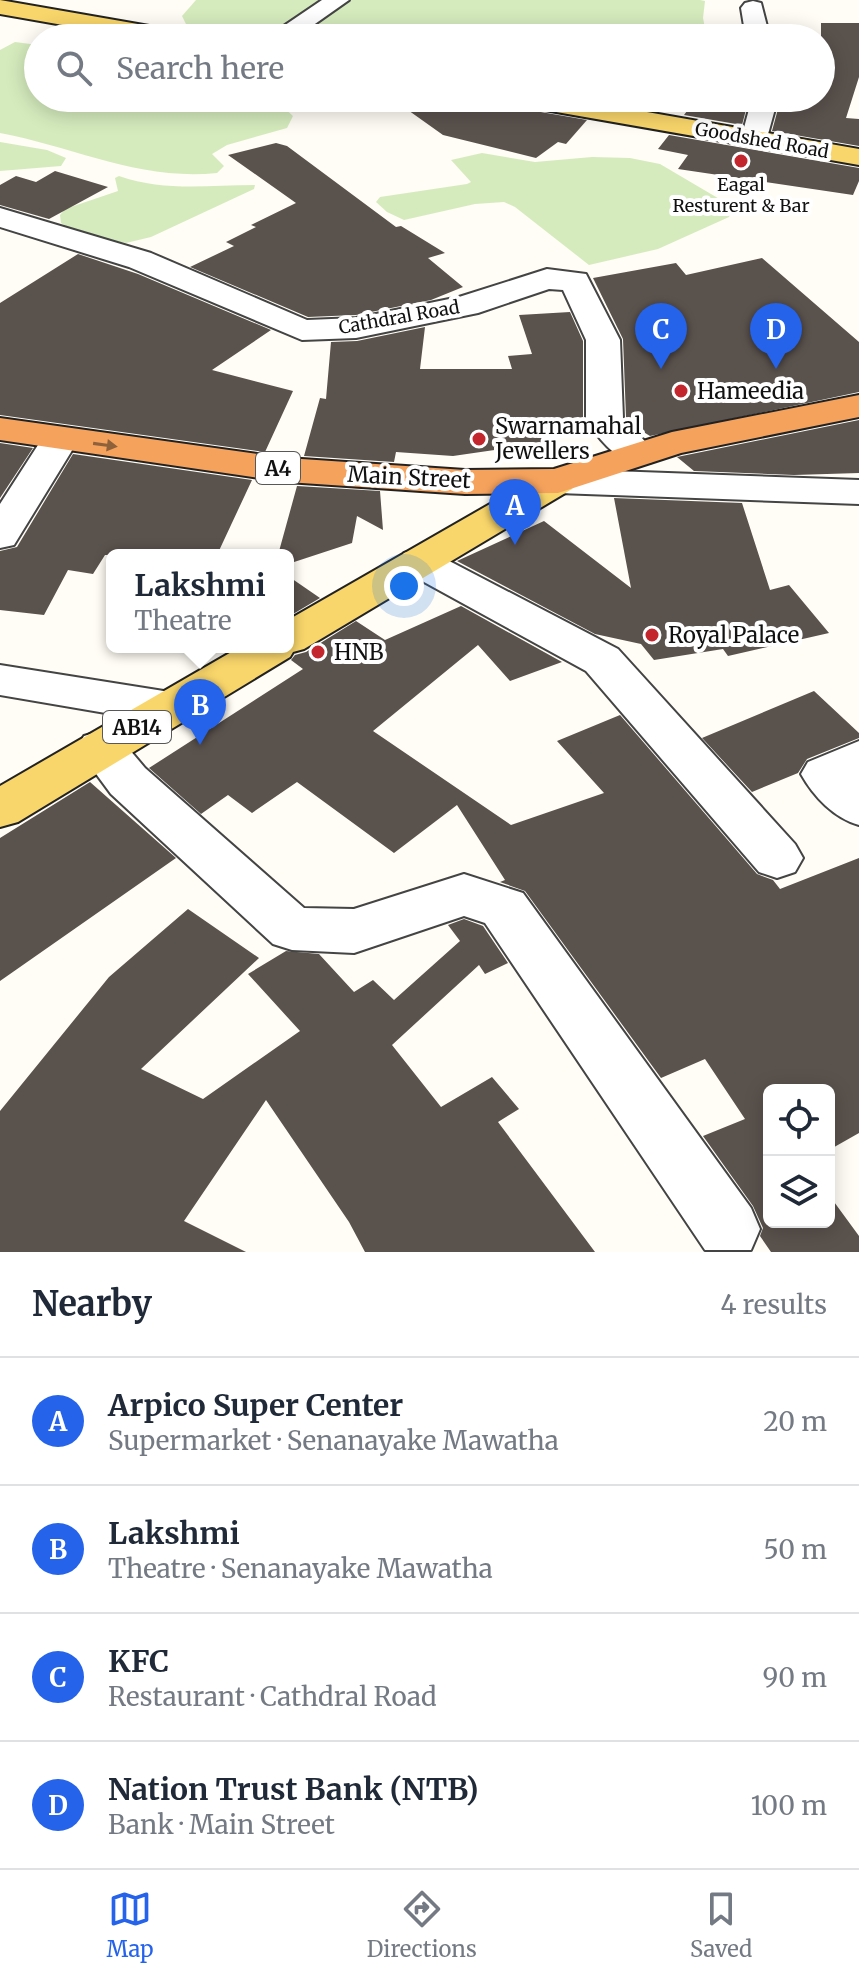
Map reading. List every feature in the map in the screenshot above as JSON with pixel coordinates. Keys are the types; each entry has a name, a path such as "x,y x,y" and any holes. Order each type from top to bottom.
{"highway":[{"name":"Main Street","path":"0,429 287,470 465,482 558,481 672,443 859,406"}],"main road":[{"path":"0,7 98,24"},
{"name":"Goodshed Road","path":"602,112 859,157"},
{"path":"294,635 558,481"},
{"name":"AB14","path":"0,809 264,653"}],"street":[{"path":"300,24 338,0"},
{"path":"753,8 756,24"},
{"path":"755,139 762,112"},
{"name":"Cathdral Road","path":"0,217 140,260 302,330 356,328 466,306 547,279 575,281 603,340 605,420 638,454"},
{"path":"0,536 60,439"},
{"path":"558,481 859,492"},
{"path":"419,562 602,660 777,858"},
{"path":"0,680 170,708"},
{"path":"101,748 128,781 292,929 354,931 464,895 504,908 728,1229"},
{"path":"859,758 825,774 859,807"}],"green space":[{"path":"196,0 705,1 704,24 186,24 182,16"},
{"path":"15,42 24,43 24,112 289,112 293,116 287,128 227,145 212,154 224,166 217,173 189,174 134,168 0,133 0,50"},
{"path":"0,142 47,150 66,158 61,166 0,171"},
{"path":"482,153 535,162 592,157 630,158 660,164 733,207 729,217 658,249 589,265 515,207 504,202 475,204 404,220 387,212 376,202 380,197 467,184 471,182 451,160"},
{"path":"119,176 170,186 255,185 254,189 151,237 126,243 79,234 61,223 60,215 65,209 118,191 115,178"}],"building":[{"path":"859,23 859,77 846,118 859,119 859,146 772,131 777,112 835,112 835,24 821,24"},
{"path":"411,112 541,112 587,120 566,144 558,142 536,158 443,135"},
{"path":"686,112 745,112 742,125 684,115"},
{"name":"Eagal Resturent & Bar","path":"669,135 859,168 859,181 853,195 678,169 688,155 658,149"},
{"path":"276,143 287,146 396,227 401,226 445,253 428,258 463,287 431,300 356,315 308,317 190,267 234,246 226,242 256,227 251,225 296,203 228,155"},
{"path":"55,171 108,187 49,219 0,205 0,185 16,176 36,182"},
{"path":"78,254 138,274 271,330 212,370 293,391 265,452 0,415 0,303"},
{"path":"762,258 859,342 859,392 650,436 637,428 626,417 623,339 593,278 676,263 686,275"},
{"path":"570,312 583,341 583,420 591,432 550,435 556,441 453,456 396,452 394,462 304,456 320,398 326,399 331,342 357,341 425,327 420,369 512,369 508,356 532,354 519,315"},
{"path":"859,420 859,473 794,475 694,471 677,457"},
{"path":"0,443 33,448 0,498"},
{"path":"73,454 252,480 220,549 106,549 106,555 93,574 68,570 44,615 0,610 0,551 17,547"},
{"path":"297,486 380,491 383,530 357,516 352,543 294,562 294,549 280,549"},
{"path":"614,498 742,503 770,590 789,585 829,633 728,656 723,649 654,660 641,644 595,634 457,561 544,521 631,588"},
{"path":"294,580 320,598 294,613"},
{"path":"461,606 562,662 510,681 478,645 373,731 511,825 604,793 557,741 620,715 757,874 773,880 780,889 859,858 859,1133 835,1147 835,1084 763,1084 763,1228 753,1206 703,1136 745,1119 705,1059 661,1078 525,891 500,882 505,880 457,805 394,853 297,782 252,813 228,795 201,814 149,768 303,669 291,660 295,655 306,652 356,621 385,640"},
{"path":"814,691 859,733 859,738 807,759 798,773 752,792 702,738"},
{"path":"90,782 176,858 0,981 0,838"},
{"path":"188,909 259,958 141,1069 203,1099 300,1031 248,974 286,951 319,954 354,992 373,980 394,1000 460,941 448,925 464,919 483,926 508,963 485,974 479,965 392,1045 441,1107 492,1077 519,1109 498,1122 595,1252 365,1252 349,1222 266,1100 184,1221 246,1252 0,1252 0,1111 109,977"},
{"path":"835,1203 859,1236 859,1252 771,1252 760,1236 763,1228 835,1228"}],"place":[{"name":"Eagal Resturent & Bar","path":"741,161"},
{"name":"KFC","path":"661,369"},
{"name":"Nation Trust Bank (NTB)","path":"776,369"},
{"name":"Hameedia","path":"681,391"},
{"name":"Swarnamahal Jewellers","path":"479,439"},
{"name":"Arpico Super Center","path":"515,545"},
{"name":"Royal Palace","path":"652,635"},
{"name":"HNB","path":"318,652"},
{"name":"Lakshmi","path":"200,745"}]}
